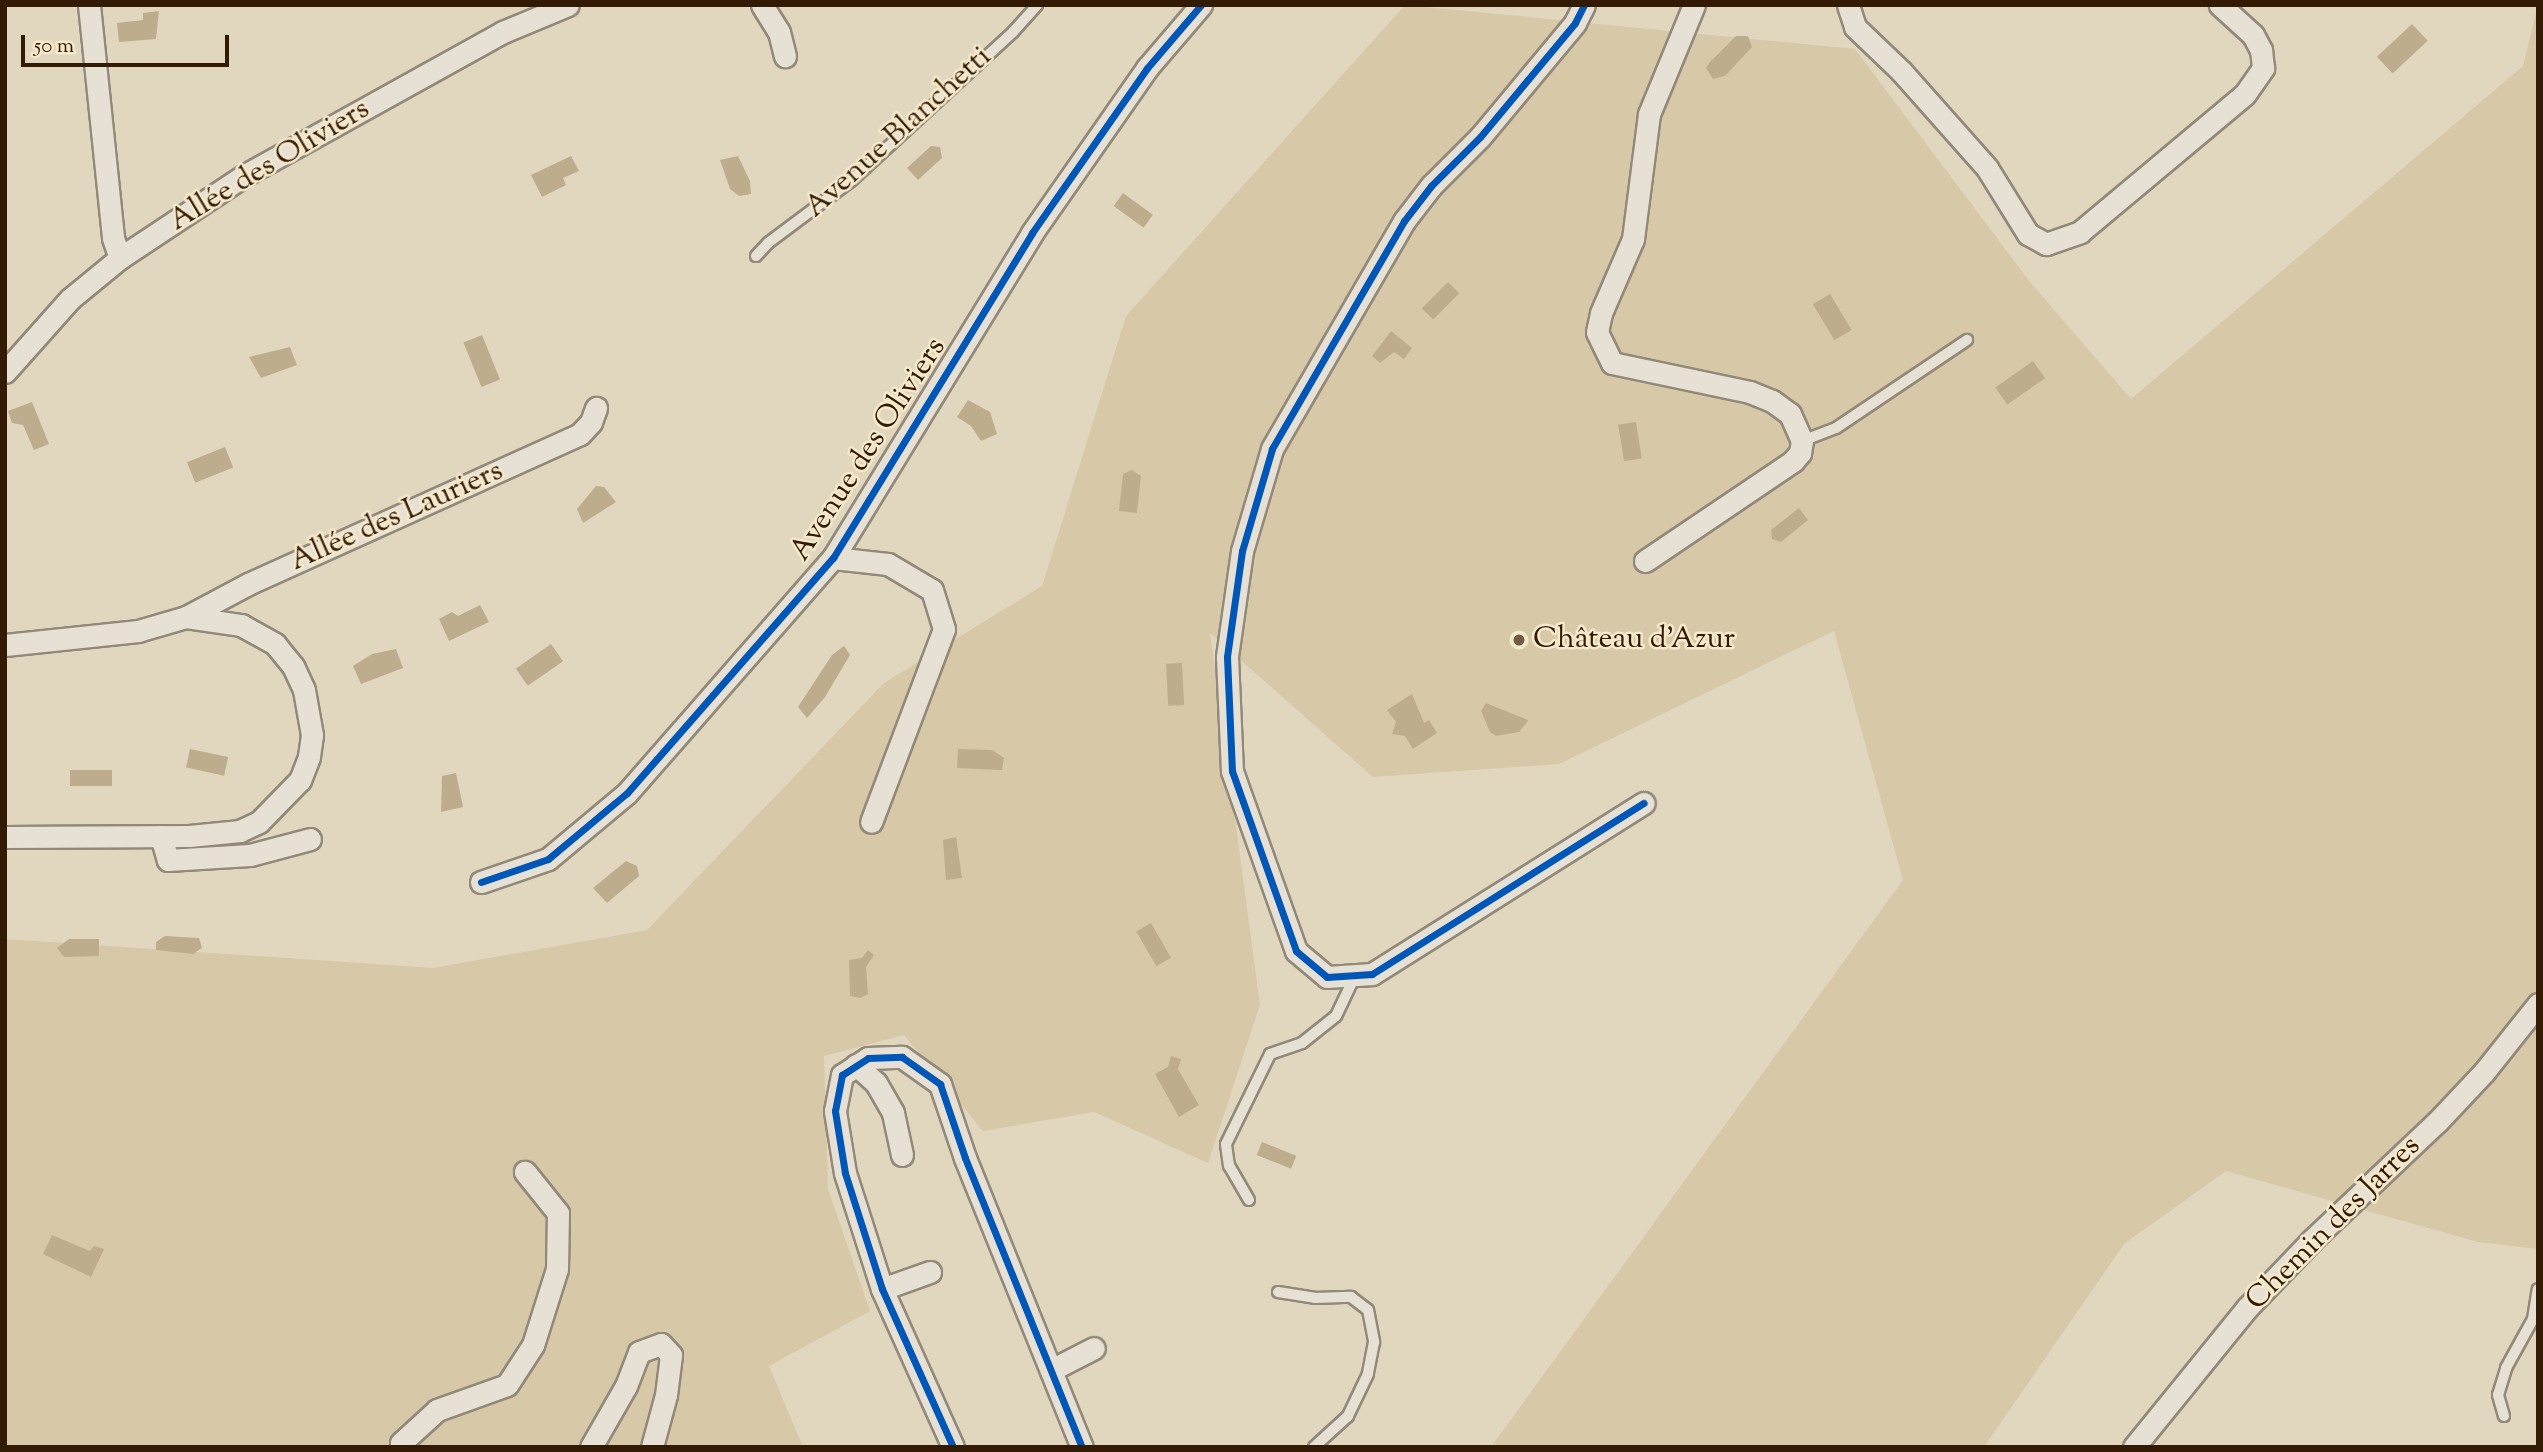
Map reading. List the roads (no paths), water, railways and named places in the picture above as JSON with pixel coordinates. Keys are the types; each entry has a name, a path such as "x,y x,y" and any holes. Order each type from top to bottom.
{"street":[{"path":"89,5 113,238 120,258"},
{"name":"Allée des Oliviers","path":"5,372 70,299 120,258 245,175 503,32 568,5"},
{"path":"762,5 779,32 785,56"},
{"name":"Avenue des Oliviers","path":"481,882 548,859 627,793 833,558 1031,233 1147,68 1201,5"},
{"path":"1584,5 1575,23 1558,44 1480,137 1431,186 1404,221 1272,449 1242,551 1227,657 1232,771 1296,951 1327,976 1372,974 1644,803"},
{"path":"1645,561 1793,461 1800,453 1802,442 1790,414 1772,401 1750,392 1612,363 1597,332 1601,313 1633,239 1649,114 1694,5"},
{"path":"1847,5 1855,27 1900,71 1987,168 2028,234 2046,244 2080,232 2245,94 2263,68 2261,50 2253,35 2220,5"},
{"name":"Allée des Lauriers","path":"186,617 248,584 580,434 591,422 596,408"},
{"path":"833,558 888,564 932,590 944,629 871,822"},
{"path":"5,645 138,631 186,617 241,625 275,644 293,666 304,690 312,735 309,757 300,780 260,822 240,831 161,836 5,837"},
{"path":"161,836 168,860 250,855 310,839"},
{"name":"Chemin des Jarres","path":"2134,1447 2247,1308 2311,1241 2437,1122 2484,1072 2538,1004"},
{"path":"953,1447 882,1289 845,1173 835,1111 842,1075 868,1058 902,1057 940,1084 965,1158 1082,1447"},
{"path":"856,1065 876,1083 893,1113 902,1156"},
{"path":"404,1447 401,1443 437,1410 507,1385 533,1345 557,1269 558,1213 525,1172"},
{"path":"882,1289 930,1272"},
{"path":"591,1447 626,1386 639,1352 661,1344 671,1354 666,1395 652,1447"},
{"path":"1051,1370 1094,1348"}],"lane":[{"name":"Avenue Blanchetti","path":"756,256 768,243 851,181 1013,32 1037,5"},
{"path":"1802,442 1836,428 1967,340"},
{"path":"1249,1200 1229,1166 1226,1144 1270,1055 1301,1043 1336,1016 1355,976"},
{"path":"2504,1416 2497,1395 2506,1368 2533,1319 2538,1289"},
{"path":"1278,1292 1315,1298 1351,1297 1368,1310 1374,1342 1368,1374 1348,1416 1314,1447"}],"place":[{"name":"Château d'Azur","path":"1519,640"}]}
